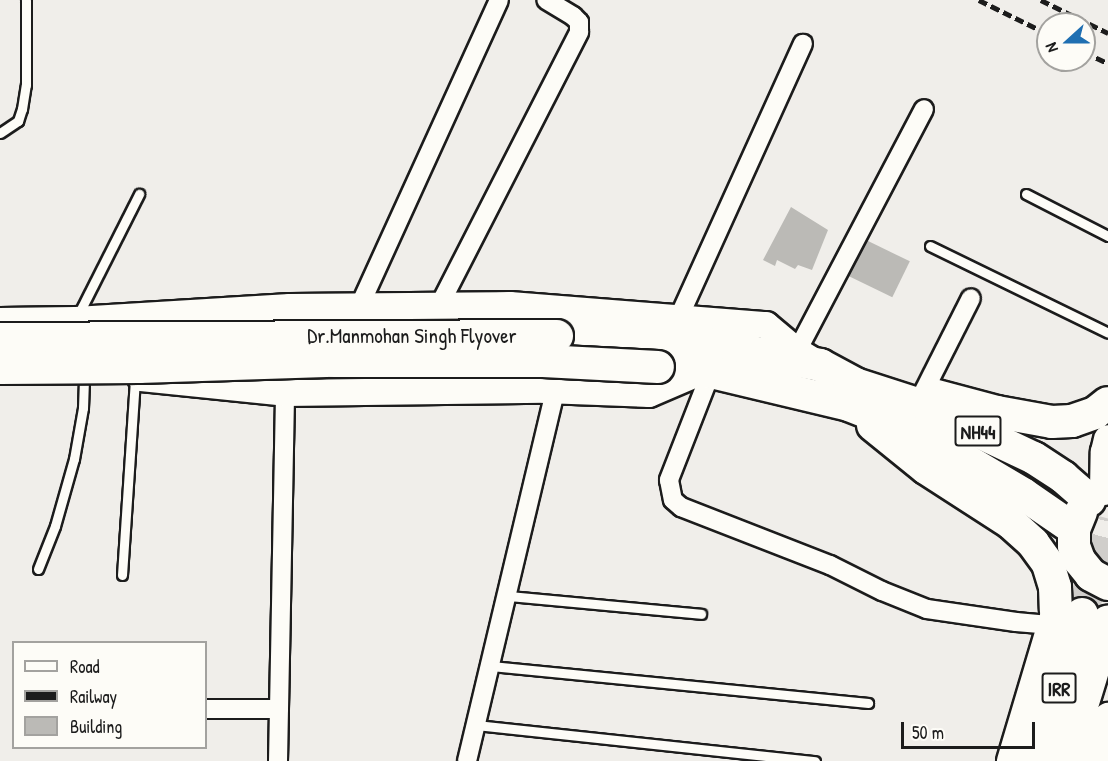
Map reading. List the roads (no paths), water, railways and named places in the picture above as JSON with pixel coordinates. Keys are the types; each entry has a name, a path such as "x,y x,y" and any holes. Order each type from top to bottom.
{"highway":[{"name":"Dr.Manmohan Singh Flyover","path":"0,339 672,337 751,351 809,358"},
{"name":"NH44","path":"809,358 852,394 1023,494 1074,530"},
{"name":"Dr.Manmohan Singh Flyover","path":"0,368 139,367 334,361 543,361 707,371"},
{"name":"NH44","path":"707,371 926,407 1023,453 1063,477 1100,494"},
{"path":"852,394 923,393 997,412 1052,422 1072,421 1095,413 1108,403"},
{"path":"852,394 926,468 1011,523 1033,543 1048,564 1055,586 1075,617"},
{"path":"1100,494 1079,514 1074,530 1074,546 1080,562 1091,575 1108,584"},
{"name":"IRR","path":"1036,761 1075,617"},
{"name":"IRR","path":"1065,761 1075,617"},
{"path":"1100,761 1108,756"}],"main road":[{"path":"1100,494 1108,440"},
{"name":"IRR","path":"1011,761 1075,617"},
{"path":"1092,761 1108,717"}],"street":[{"path":"360,305 499,0"},
{"path":"439,306 579,32 579,22 573,16 546,0"},
{"path":"679,317 803,44"},
{"path":"809,358 924,109"},
{"path":"923,393 971,298"},
{"name":"NH44","path":"0,321 76,320 290,307 510,305 766,325 809,358"},
{"path":"278,761 285,393 290,307"},
{"path":"0,380 135,378 285,393 555,391 649,394 707,371"},
{"path":"707,371 669,480 673,500 681,507 830,565 927,609 1075,617"},
{"path":"467,761 555,391"},
{"path":"207,709 279,709"}],"lane":[{"path":"0,133 18,121 22,109 26,85 26,0"},
{"path":"76,320 139,194"},
{"path":"1026,194 1108,236"},
{"path":"930,246 1108,333"},
{"path":"122,575 135,378"},
{"path":"38,568 55,526 74,459 83,408 84,379"},
{"path":"508,596 701,614"},
{"path":"491,666 868,703"},
{"path":"476,725 815,761"}],"tunnel":[{"path":"1082,614 1108,518"}],"railway":[{"path":"979,0 1036,28"},
{"path":"1041,0 1108,33"},
{"path":"1096,58 1108,63"}]}
